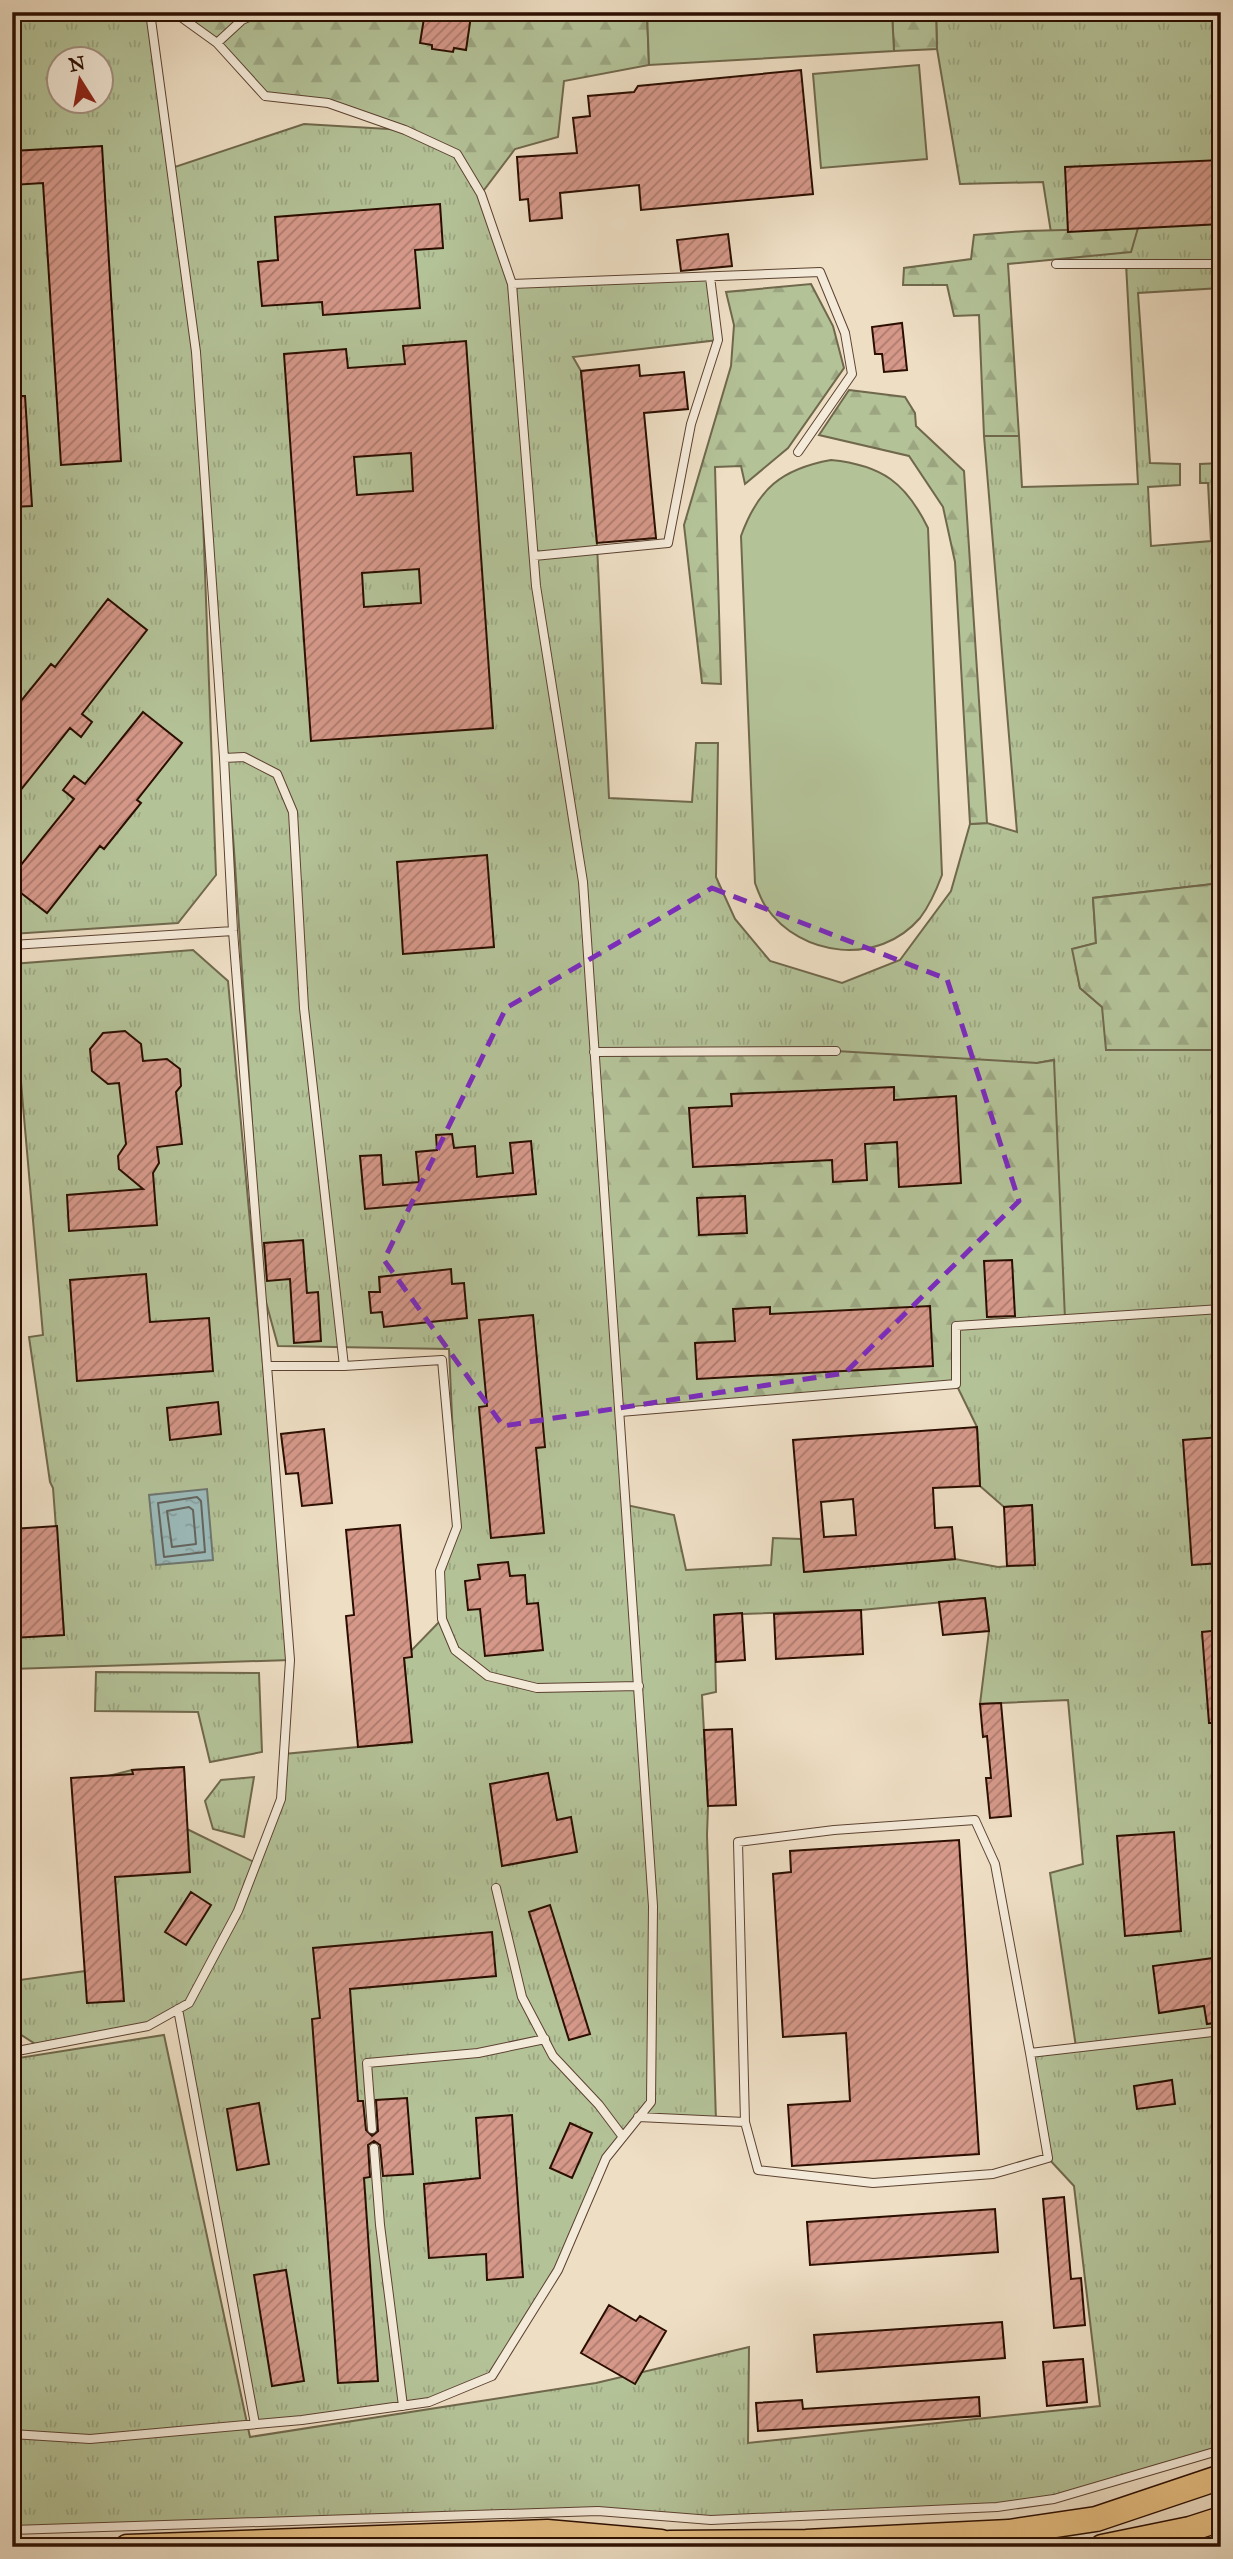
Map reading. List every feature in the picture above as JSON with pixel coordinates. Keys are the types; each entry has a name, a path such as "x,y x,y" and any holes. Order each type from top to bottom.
{"main road":[{"path":"127,2547 547,2532 669,2543 806,2542 1009,2532 1096,2519 1221,2477"},
{"path":"1102,2547 1191,2538 1221,2519"},
{"path":"643,2547 669,2543"}],"lane":[{"path":"12,2052 149,2026 189,2003 238,1911 281,1799 290,1660 233,932 196,352 150,12"},
{"path":"12,2434 90,2438 255,2424 429,2402 492,2376 558,2270 606,2158 651,2102 653,1906 583,883 536,586 512,284 481,194 457,154 405,130 328,103 265,96 217,43 174,12"},
{"path":"217,43 242,20 260,12"},
{"path":"1056,264 1221,264"},
{"path":"512,284 820,272 845,333 852,374 798,452"},
{"path":"534,556 668,543 691,424 718,340 710,277"},
{"path":"224,758 244,757 277,774 293,811 303,1008 344,1366"},
{"path":"12,945 233,932"},
{"path":"594,1052 836,1051"},
{"path":"620,1412 956,1384 956,1326 1221,1309"},
{"path":"268,1366 344,1366 442,1360 457,1527 440,1571 442,1619 455,1650 488,1676 537,1688 639,1686"},
{"path":"975,1820 995,1864 1030,2053 1048,2158 993,2174 873,2183 758,2170 745,2122 738,1842 834,1830 975,1820"},
{"path":"496,1888 522,1997 553,2056 599,2105 623,2137"},
{"path":"178,2009 255,2424"},
{"path":"1030,2053 1221,2031"},
{"path":"372,2129 367,2063 478,2053 545,2039"},
{"path":"638,2117 745,2122"},
{"path":"374,2148 380,2225 403,2406"},
{"path":"12,2530 598,2511 712,2520 997,2507 1054,2499 1221,2450"}],"highlighted area":[{"path":"712,888 947,979 1019,1201 845,1373 503,1426 384,1260 506,1008"}],"green space":[{"path":"12,12 150,12 172,168 304,124 405,130 457,154 481,194 512,284 710,277 718,340 573,357 581,371 597,545 609,798 692,802 696,743 718,743 716,877 735,919 770,961 842,983 900,960 951,891 970,824 987,823 1017,832 984,436 1019,436 1022,487 1138,484 1126,264 1056,264 1043,182 960,184 937,49 936,12 1221,12 1221,288 1138,293 1150,463 1180,464 1180,485 1148,487 1151,546 1211,541 1208,483 1200,483 1200,464 1221,463 1221,883 1093,898 1096,943 1073,949 1080,988 1102,1007 1213,1050 1221,1050 1221,2450 1101,2486 997,2507 712,2520 598,2511 12,2530 12,2059 164,2035 250,2437 596,2383 749,2347 748,2443 1100,2406 1074,2186 1048,2158 1030,2053 1076,2047 1050,1873 1083,1864 1068,1700 980,1704 989,1631 985,1598 861,1610 714,1615 716,1692 702,1695 708,1806 716,2121 638,2118 606,2158 558,2270 492,2376 429,2402 255,2424 178,2009 148,2026 40,2047 12,2029 12,1981 85,1971 108,1776 132,1770 184,1767 187,1829 256,1863 281,1799 284,1754 411,1742 404,1658 442,1619 440,1571 457,1527 449,1349 278,1346 263,1291 234,850 198,380 216,875 178,923 12,934","holes":["595,1052 1037,1063 1053,1060 956,1326 956,1384 977,1427 980,1486 1004,1507 1032,1505 1035,1564 998,1567 955,1559 805,1572 801,1539 773,1538 771,1565 686,1570 674,1515 626,1505"]},
{"path":"174,12 647,12 649,65 564,81 558,137 515,149 481,194 457,154 328,103 265,96 217,43"},
{"path":"647,12 892,12 894,51 649,65"},
{"path":"892,12 936,12 937,49 894,51"},
{"path":"919,65 927,159 821,168 813,74"},
{"path":"1138,228 1131,252 1008,264 1019,436 984,436 979,315 954,316 947,285 903,285 904,268 971,259 974,235"},
{"path":"811,284 833,326 844,368 788,448 745,484 741,466 715,467 721,684 702,683 684,525 731,366 734,325 726,292"},
{"path":"849,390 905,397 915,413 916,426 964,471 987,823 970,824 955,562 943,507 909,456 819,435"},
{"path":"831,460 865,466 890,479 911,499 928,528 942,875 927,908 903,933 884,944 841,950 819,946 799,937 781,924 766,907 755,883 741,536 755,506 774,484 798,469"},
{"path":"1221,883 1221,1050 1106,1050 1102,1007 1080,988 1072,949 1096,943 1093,898"},
{"path":"193,950 228,981 290,1660 12,1669 12,1638 64,1634 53,1488 29,1337 43,1335 20,1071 12,1071 12,964"},
{"path":"836,1051 1037,1063 1054,1060 1065,1319 956,1326 956,1384 620,1412 594,1052"},
{"path":"96,1672 259,1673 262,1752 210,1762 198,1712 95,1711"},
{"path":"254,1777 244,1837 213,1829 205,1801 221,1780"}],"water":[{"path":"207,1489 213,1560 156,1565 149,1495"}],"building":[{"path":"425,12 458,12 471,16 466,50 454,48 453,52 432,49 432,45 420,43"},
{"path":"801,70 813,194 641,210 639,185 560,193 562,218 530,221 528,199 520,200 517,157 577,153 573,118 590,116 588,96 634,92 638,86"},
{"path":"102,146 121,461 61,465 43,183 12,185 12,151"},
{"path":"1221,160 1221,224 1068,232 1065,167"},
{"path":"440,204 443,248 415,250 420,308 323,315 322,302 262,306 258,262 278,260 275,217"},
{"path":"728,234 732,266 681,271 677,240"},
{"path":"902,323 907,370 884,372 882,354 875,354 872,327"},
{"path":"466,341 493,728 311,741 284,354 346,349 348,368 405,364 403,346","holes":["411,453 413,491 357,495 354,457","419,569 421,603 364,607 362,573"]},
{"path":"639,365 640,376 684,372 688,409 644,413 656,538 597,543 581,371"},
{"path":"12,396 25,396 32,506 12,507"},
{"path":"108,599 147,630 82,714 92,722 81,737 70,728 12,801 12,712 51,664 55,667"},
{"path":"143,712 182,743 137,800 141,803 104,849 100,846 47,913 12,886 12,876 74,799 63,790 74,776 85,784"},
{"path":"487,855 494,947 403,954 397,862"},
{"path":"125,1031 141,1044 143,1061 167,1059 180,1069 181,1086 176,1092 182,1144 157,1147 159,1163 153,1173 157,1225 69,1231 67,1195 143,1189 119,1169 118,1156 126,1144 119,1083 108,1084 92,1071 90,1049 103,1033"},
{"path":"894,1087 894,1100 956,1096 961,1183 899,1187 897,1142 865,1144 867,1180 833,1182 832,1160 693,1167 689,1108 732,1106 731,1094"},
{"path":"452,1134 454,1148 475,1146 477,1177 513,1173 510,1143 531,1141 536,1194 365,1209 360,1156 381,1155 383,1185 419,1182 416,1152 437,1150 436,1135"},
{"path":"745,1196 747,1233 699,1235 697,1198"},
{"path":"303,1240 307,1293 318,1292 321,1341 294,1343 290,1279 267,1281 264,1243"},
{"path":"1012,1260 1015,1316 987,1317 984,1261"},
{"path":"451,1269 452,1284 464,1283 467,1318 384,1327 382,1312 371,1313 369,1292 380,1292 379,1277"},
{"path":"146,1274 150,1322 209,1318 213,1371 77,1381 70,1280"},
{"path":"930,1306 933,1366 697,1379 695,1343 735,1341 733,1309 770,1307 770,1314"},
{"path":"533,1315 545,1447 536,1448 544,1533 491,1538 479,1407 487,1406 479,1320"},
{"path":"218,1402 221,1434 170,1440 167,1408"},
{"path":"977,1427 980,1486 933,1488 935,1528 952,1527 955,1559 804,1572 793,1440","holes":["853,1499 856,1535 824,1537 821,1502"]},
{"path":"324,1429 332,1503 302,1506 298,1473 286,1474 281,1434"},
{"path":"1220,1437 1221,1563 1192,1565 1183,1440"},
{"path":"1032,1505 1035,1565 1007,1566 1004,1507"},
{"path":"400,1525 412,1657 404,1658 412,1742 358,1747 346,1616 354,1615 346,1530"},
{"path":"57,1526 64,1635 12,1638 12,1529"},
{"path":"508,1562 510,1576 525,1575 527,1604 538,1603 543,1650 485,1656 480,1609 468,1610 465,1581 480,1579 478,1565"},
{"path":"985,1598 989,1631 943,1635 939,1602"},
{"path":"861,1610 863,1654 776,1659 774,1614"},
{"path":"742,1613 745,1660 716,1662 714,1615"},
{"path":"1221,1630 1221,1723 1209,1723 1202,1632"},
{"path":"1001,1703 1011,1816 990,1818 986,1778 991,1778 987,1736 983,1737 980,1704"},
{"path":"732,1729 736,1805 708,1806 704,1730"},
{"path":"184,1767 190,1872 115,1877 124,2001 87,2003 71,1778"},
{"path":"548,1773 557,1820 571,1817 577,1852 502,1866 490,1784"},
{"path":"1174,1832 1181,1931 1125,1936 1117,1836"},
{"path":"959,1840 979,2154 792,2166 788,2105 850,2101 846,2033 783,2037 773,1874 791,1872 790,1851"},
{"path":"191,1892 211,1905 186,1945 165,1932"},
{"path":"550,1905 590,2034 569,2040 529,1912"},
{"path":"492,1932 496,1976 350,1989 358,2101 363,2101 366,2130 372,2136 378,2131 376,2100 407,2098 413,2174 383,2176 380,2145 374,2141 368,2145 370,2177 364,2178 378,2381 338,2383 312,2019 320,2018 313,1948"},
{"path":"1221,1957 1221,2022 1207,2024 1204,2006 1159,2013 1153,1966"},
{"path":"1172,2080 1175,2104 1137,2109 1134,2086"},
{"path":"259,2103 269,2164 237,2170 227,2109"},
{"path":"512,2115 523,2277 487,2280 486,2254 429,2258 424,2184 480,2178 476,2118"},
{"path":"570,2123 592,2133 572,2178 550,2168"},
{"path":"1064,2197 1071,2279 1081,2278 1085,2325 1054,2328 1043,2199"},
{"path":"995,2209 998,2252 810,2265 807,2222"},
{"path":"286,2270 304,2381 272,2386 254,2275"},
{"path":"609,2305 636,2321 640,2316 666,2331 635,2384 581,2353"},
{"path":"1002,2322 1005,2358 817,2372 814,2335"},
{"path":"1083,2359 1087,2402 1047,2406 1043,2362"},
{"path":"979,2397 980,2416 758,2431 756,2403 802,2400 803,2409"}]}
